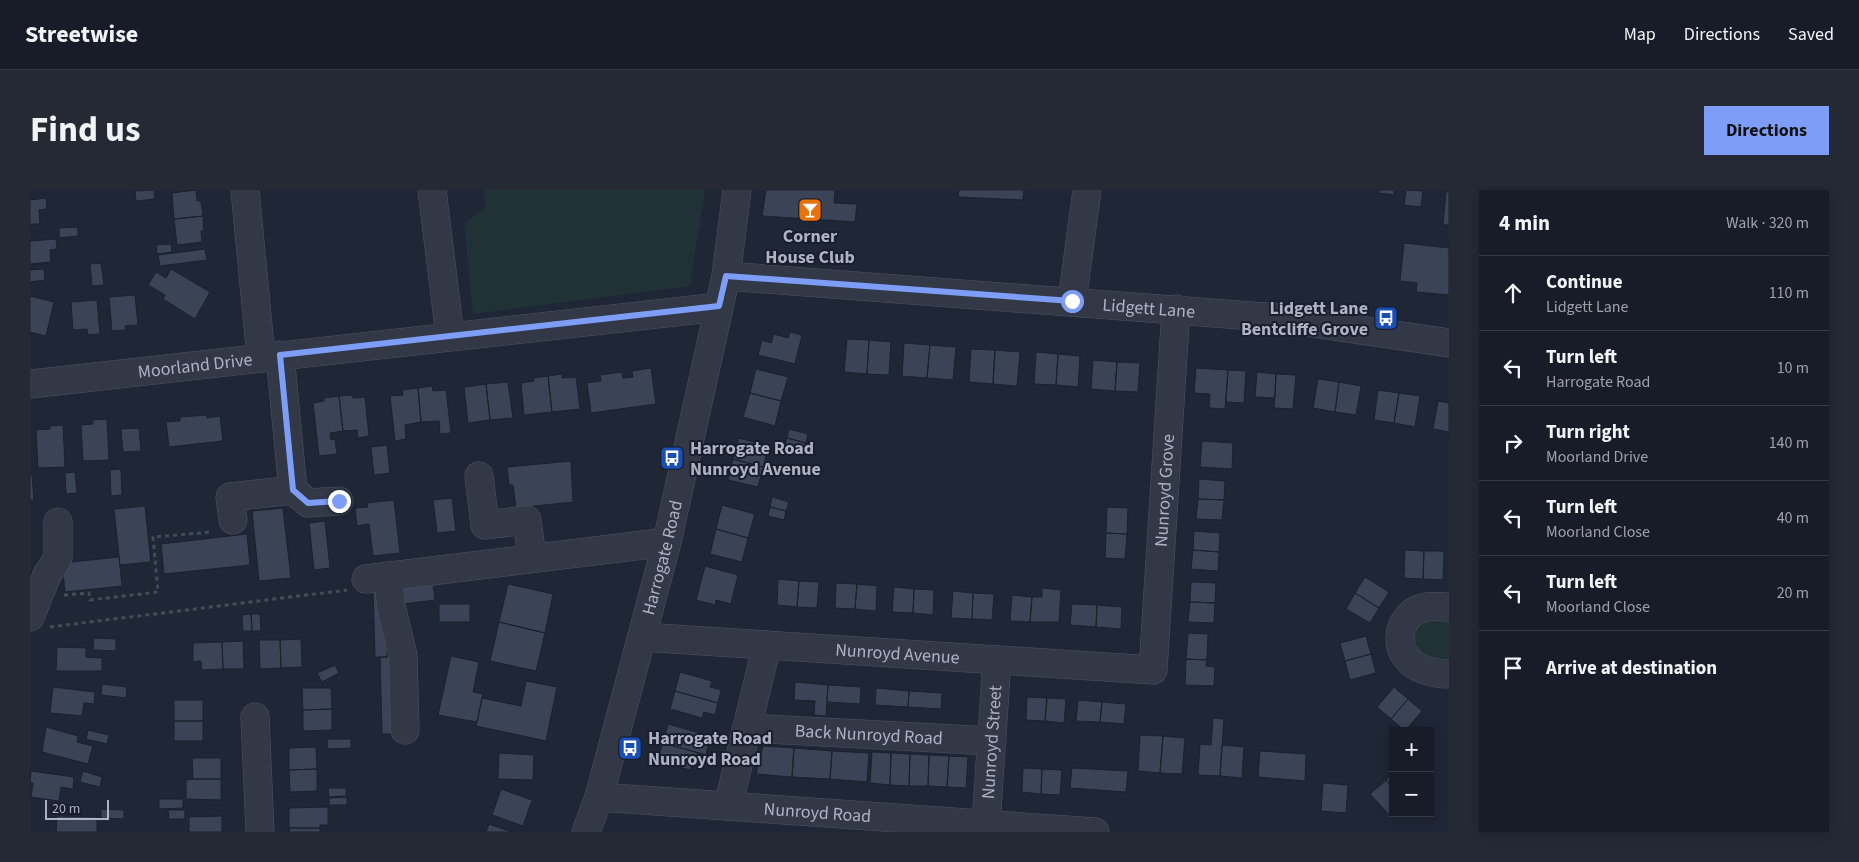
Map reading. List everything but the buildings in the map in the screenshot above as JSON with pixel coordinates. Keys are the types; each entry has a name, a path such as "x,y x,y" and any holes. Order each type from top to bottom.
{"street":[{"path":"245,190 270,356 293,490 308,503 339,501"},
{"path":"432,190 450,336"},
{"name":"Harrogate Road","path":"586,832 599,797 667,542 726,276 737,190"},
{"path":"1072,301 1087,190"},
{"name":"Lidgett Lane","path":"726,276 1278,318 1449,343"},
{"name":"Moorland Drive","path":"30,384 719,306"},
{"name":"Nunroyd Grove","path":"1153,670 1176,309"},
{"path":"478,476 485,525 527,520 532,558"},
{"path":"233,520 230,497 293,490"},
{"path":"35,623 47,575 58,558 58,522"},
{"path":"405,730 403,656 391,606 377,577 667,542"},
{"path":"1449,607 1422,608 1412,612 1403,624 1400,640 1404,654 1415,666 1442,674 1449,674"},
{"name":"Nunroyd Avenue","path":"642,637 1153,670"},
{"path":"728,806 767,645"},
{"name":"Nunroyd Street","path":"986,824 997,660"},
{"path":"255,717 260,832"},
{"name":"Back Nunroyd Road","path":"747,728 992,741"},
{"name":"Nunroyd Road","path":"599,797 1095,832"}],"path":[{"path":"47,575 53,596 89,593 90,600 158,592 153,537 233,530 233,520"},
{"path":"35,623 354,589 377,577"}],"shaded area":[{"path":"483,190 705,190 690,286 473,314 464,224 486,207"},
{"path":"1449,617 1449,664 1415,654 1411,632 1420,620"}],"place":[{"name":"Corner House Club","path":"810,210"},
{"name":"Lidgett Lane Bentcliffe Grove","path":"1386,318"},
{"name":"Harrogate Road Nunroyd Avenue","path":"672,458"},
{"name":"Harrogate Road Nunroyd Road","path":"630,748"}],"route":[{"path":"339,501 308,503 293,490 280,355 719,306 726,276 1072,301"}]}
